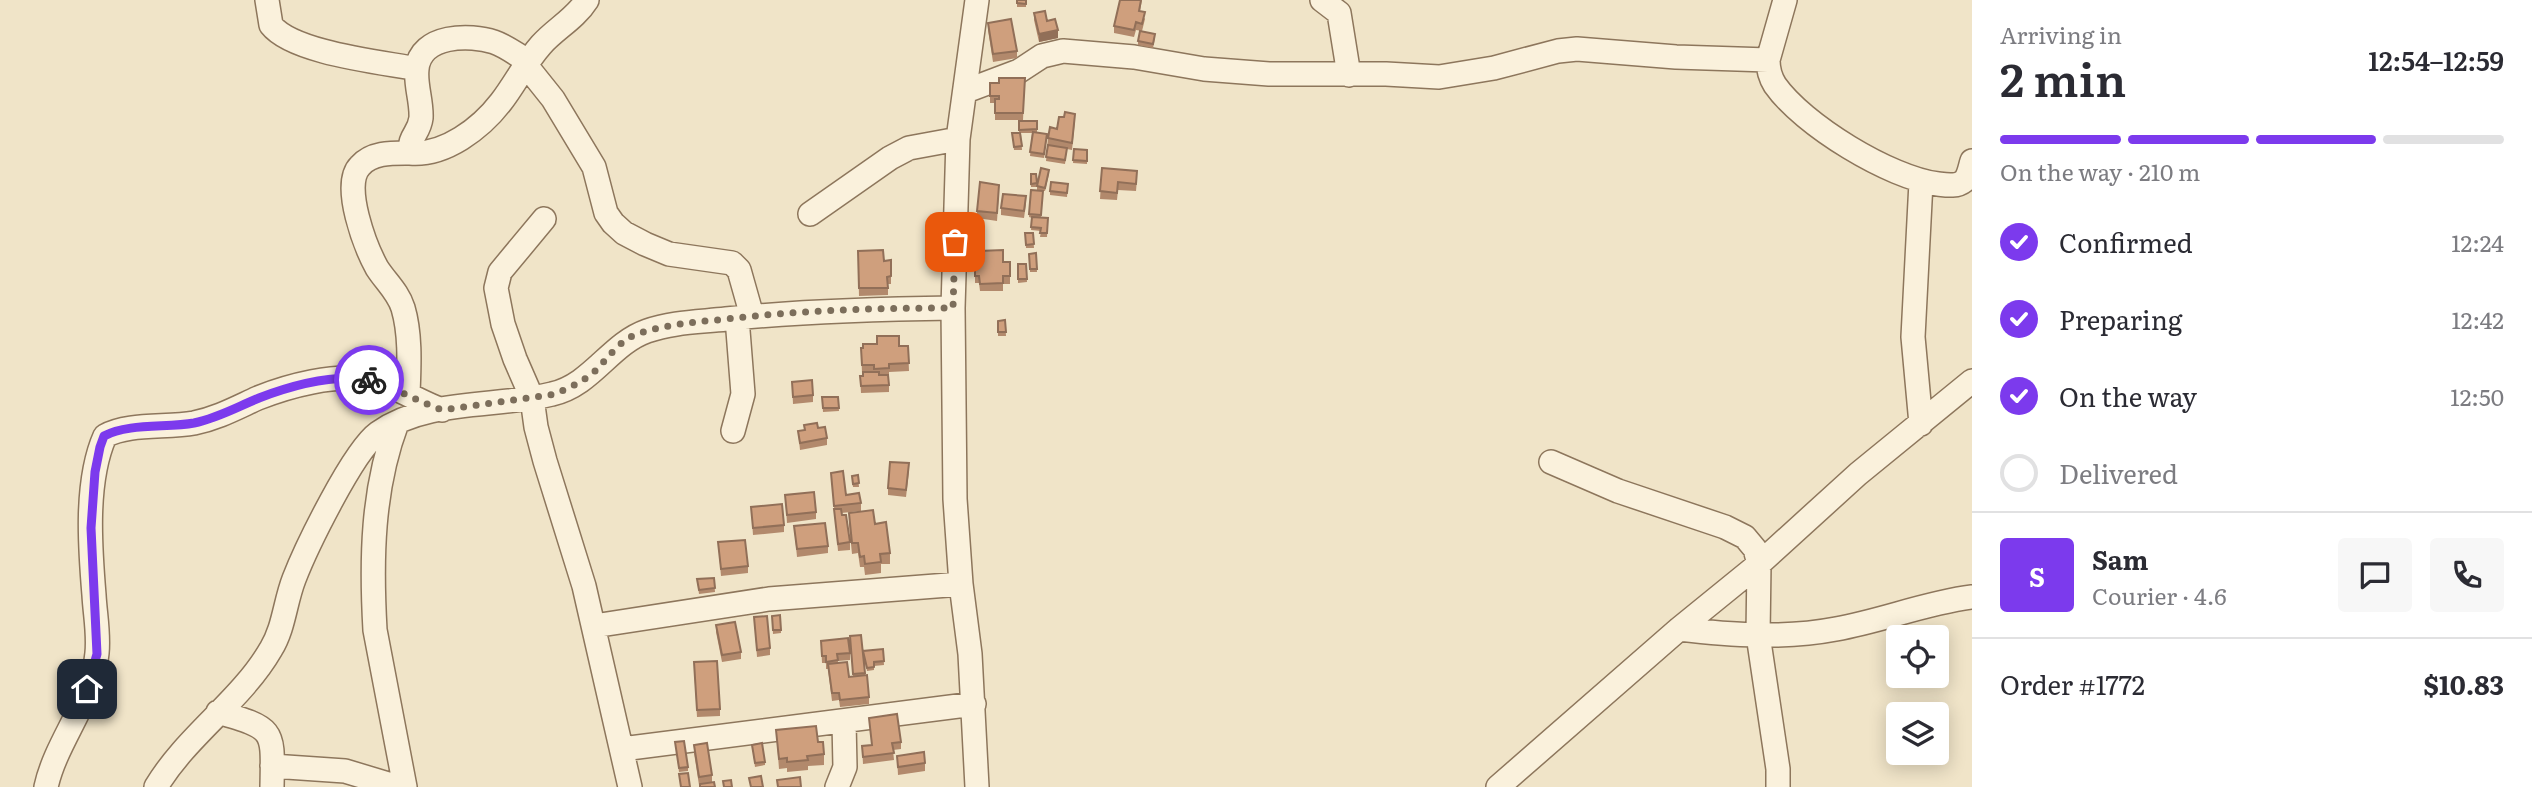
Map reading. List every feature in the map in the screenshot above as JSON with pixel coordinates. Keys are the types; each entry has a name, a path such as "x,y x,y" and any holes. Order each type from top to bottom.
{"street":[{"path":"267,0 271,25 287,38 329,52 417,69"},
{"path":"408,394 407,332 403,306 374,261 356,213 353,193 357,170 368,160 388,153 437,151 478,124 500,103 526,63 550,35 587,0"},
{"path":"977,0 958,139 953,308 953,461 961,584 974,704 977,787"},
{"path":"1322,0 1339,13 1349,75"},
{"path":"1785,0 1768,60 1768,69 1773,82 1796,108 1842,142 1921,182 1958,184 1964,181 1972,161"},
{"path":"410,153 409,142 421,120 417,69 425,52 432,46 440,42 475,38 498,44 526,63 553,99 594,167 606,213 613,223 624,233 669,254 732,263 739,270 744,317 743,394 733,431"},
{"path":"966,91 1020,71 1042,56 1063,51 1134,57 1204,69 1269,74 1439,77 1494,68 1558,51 1577,49 1768,60"},
{"path":"810,214 890,158 909,148 958,139"},
{"path":"1921,182 1913,337 1921,424"},
{"path":"544,219 500,272 496,288 507,338 532,398 538,434 570,534 631,787"},
{"path":"156,787 176,757 254,673 271,649 281,627 294,579 348,472 377,434 415,416 564,391 578,384 633,336 678,324 880,309 953,308"},
{"path":"46,787 50,770 77,714 97,654 91,528 95,472 104,436 122,429 162,427 219,417 280,391 332,378 368,379 442,410"},
{"path":"1498,787 1679,629 1759,564 1858,474 1972,381"},
{"path":"397,423 387,449 377,494 374,611 375,630 405,787"},
{"path":"1551,462 1618,491 1725,527 1745,537 1755,549 1759,564 1758,635 1778,769 1778,787"},
{"path":"594,625 768,599 961,584"},
{"path":"1679,629 1758,635 1797,634 1836,629 1943,601 1972,597"},
{"path":"622,749 974,704"},
{"path":"218,712 253,723 270,736 272,776 345,771 398,787"},
{"path":"837,787 845,767 844,722"}],"building":[{"path":"1017,0 1026,0 1026,4 1017,3"},
{"path":"1120,0 1141,0 1139,11 1145,12 1142,24 1136,22 1134,30 1114,26"},
{"path":"1045,11 1047,21 1055,19 1058,30 1039,34 1034,13"},
{"path":"1011,19 1017,51 993,54 988,23"},
{"path":"1140,31 1155,34 1153,44 1138,41"},
{"path":"999,78 1025,78 1023,113 995,113 995,99 999,99 999,96 990,96 990,83 999,83"},
{"path":"1065,112 1075,114 1072,143 1048,138 1050,127 1057,129 1059,117 1064,117"},
{"path":"1019,121 1037,121 1037,129 1019,130"},
{"path":"1033,132 1047,134 1044,154 1030,152"},
{"path":"1012,133 1020,133 1022,146 1014,147"},
{"path":"1048,145 1067,148 1065,160 1046,157"},
{"path":"1074,149 1087,150 1087,161 1073,160"},
{"path":"1041,168 1049,170 1045,188 1037,186"},
{"path":"1102,168 1137,171 1136,184 1118,182 1117,193 1100,191"},
{"path":"1031,174 1036,174 1037,183 1031,184"},
{"path":"980,182 999,185 997,213 977,211"},
{"path":"1051,182 1068,184 1067,193 1050,191"},
{"path":"1031,190 1043,191 1041,215 1029,214"},
{"path":"1003,194 1026,196 1024,211 1001,208"},
{"path":"1032,217 1048,218 1047,233 1040,233 1041,228 1031,227"},
{"path":"1025,233 1033,233 1034,244 1026,245"},
{"path":"883,250 884,261 891,260 891,276 887,277 888,288 859,288 858,251"},
{"path":"1003,250 1003,262 1010,262 1010,276 1003,276 1003,283 980,284 979,276 975,276 975,254 979,254 979,251"},
{"path":"1036,253 1037,269 1030,269 1029,254"},
{"path":"1018,264 1026,264 1027,279 1018,279"},
{"path":"1005,320 1006,332 998,332 998,321"},
{"path":"877,336 899,336 899,346 908,346 909,363 889,364 889,368 874,369 874,365 862,365 863,344 877,344"},
{"path":"863,372 888,375 889,385 861,386 860,376 863,376"},
{"path":"812,380 813,395 793,397 792,382"},
{"path":"822,397 838,397 839,408 823,408"},
{"path":"817,423 818,428 825,427 827,438 800,443 798,431 805,430 804,425"},
{"path":"890,462 909,463 906,490 888,488"},
{"path":"843,471 846,495 859,493 861,503 834,506 831,473"},
{"path":"858,475 859,483 853,484 852,476"},
{"path":"814,492 816,512 787,515 785,495"},
{"path":"782,504 784,525 753,528 751,507"},
{"path":"834,509 841,509 842,515 846,515 850,542 838,544"},
{"path":"873,510 875,524 886,522 890,553 880,554 881,562 865,564 864,556 860,557 858,543 852,543 849,513"},
{"path":"825,523 828,546 797,549 794,526"},
{"path":"745,540 748,566 721,569 718,542"},
{"path":"714,578 715,588 699,590 697,579"},
{"path":"780,615 781,630 773,630 772,616"},
{"path":"767,616 770,648 757,650 754,617"},
{"path":"735,622 741,652 722,655 716,625"},
{"path":"861,635 865,673 853,674 850,636"},
{"path":"848,638 850,653 837,654 838,660 826,662 826,656 822,656 821,641"},
{"path":"883,649 884,661 874,662 874,667 867,668 863,651"},
{"path":"717,661 720,709 697,710 694,662"},
{"path":"847,662 849,677 867,675 869,697 840,700 839,693 832,693 828,664"},
{"path":"897,714 901,742 892,743 894,753 863,757 862,746 872,745 869,718"},
{"path":"816,726 818,742 823,742 824,754 807,756 808,760 787,762 787,758 779,759 776,730"},
{"path":"684,741 688,767 679,768 675,742"},
{"path":"707,743 712,775 699,777 694,745"},
{"path":"762,743 765,762 755,763 752,745"},
{"path":"924,752 925,763 898,767 897,756"},
{"path":"688,773 690,787 681,787 679,774"},
{"path":"761,776 763,787 751,787 749,778"},
{"path":"800,777 801,787 778,787 777,780"},
{"path":"731,780 732,787 724,787 723,781"},
{"path":"714,782 715,787 700,787 700,784"}],"way so far":[{"path":"369,380 442,410 564,391 594,372 610,354 633,336 656,328 752,316 824,311 953,308 955,242"}],"route":[{"path":"87,689 97,654 98,627 91,528 95,472 104,436 122,429 162,427 219,417 280,391 332,378 369,380"}]}
